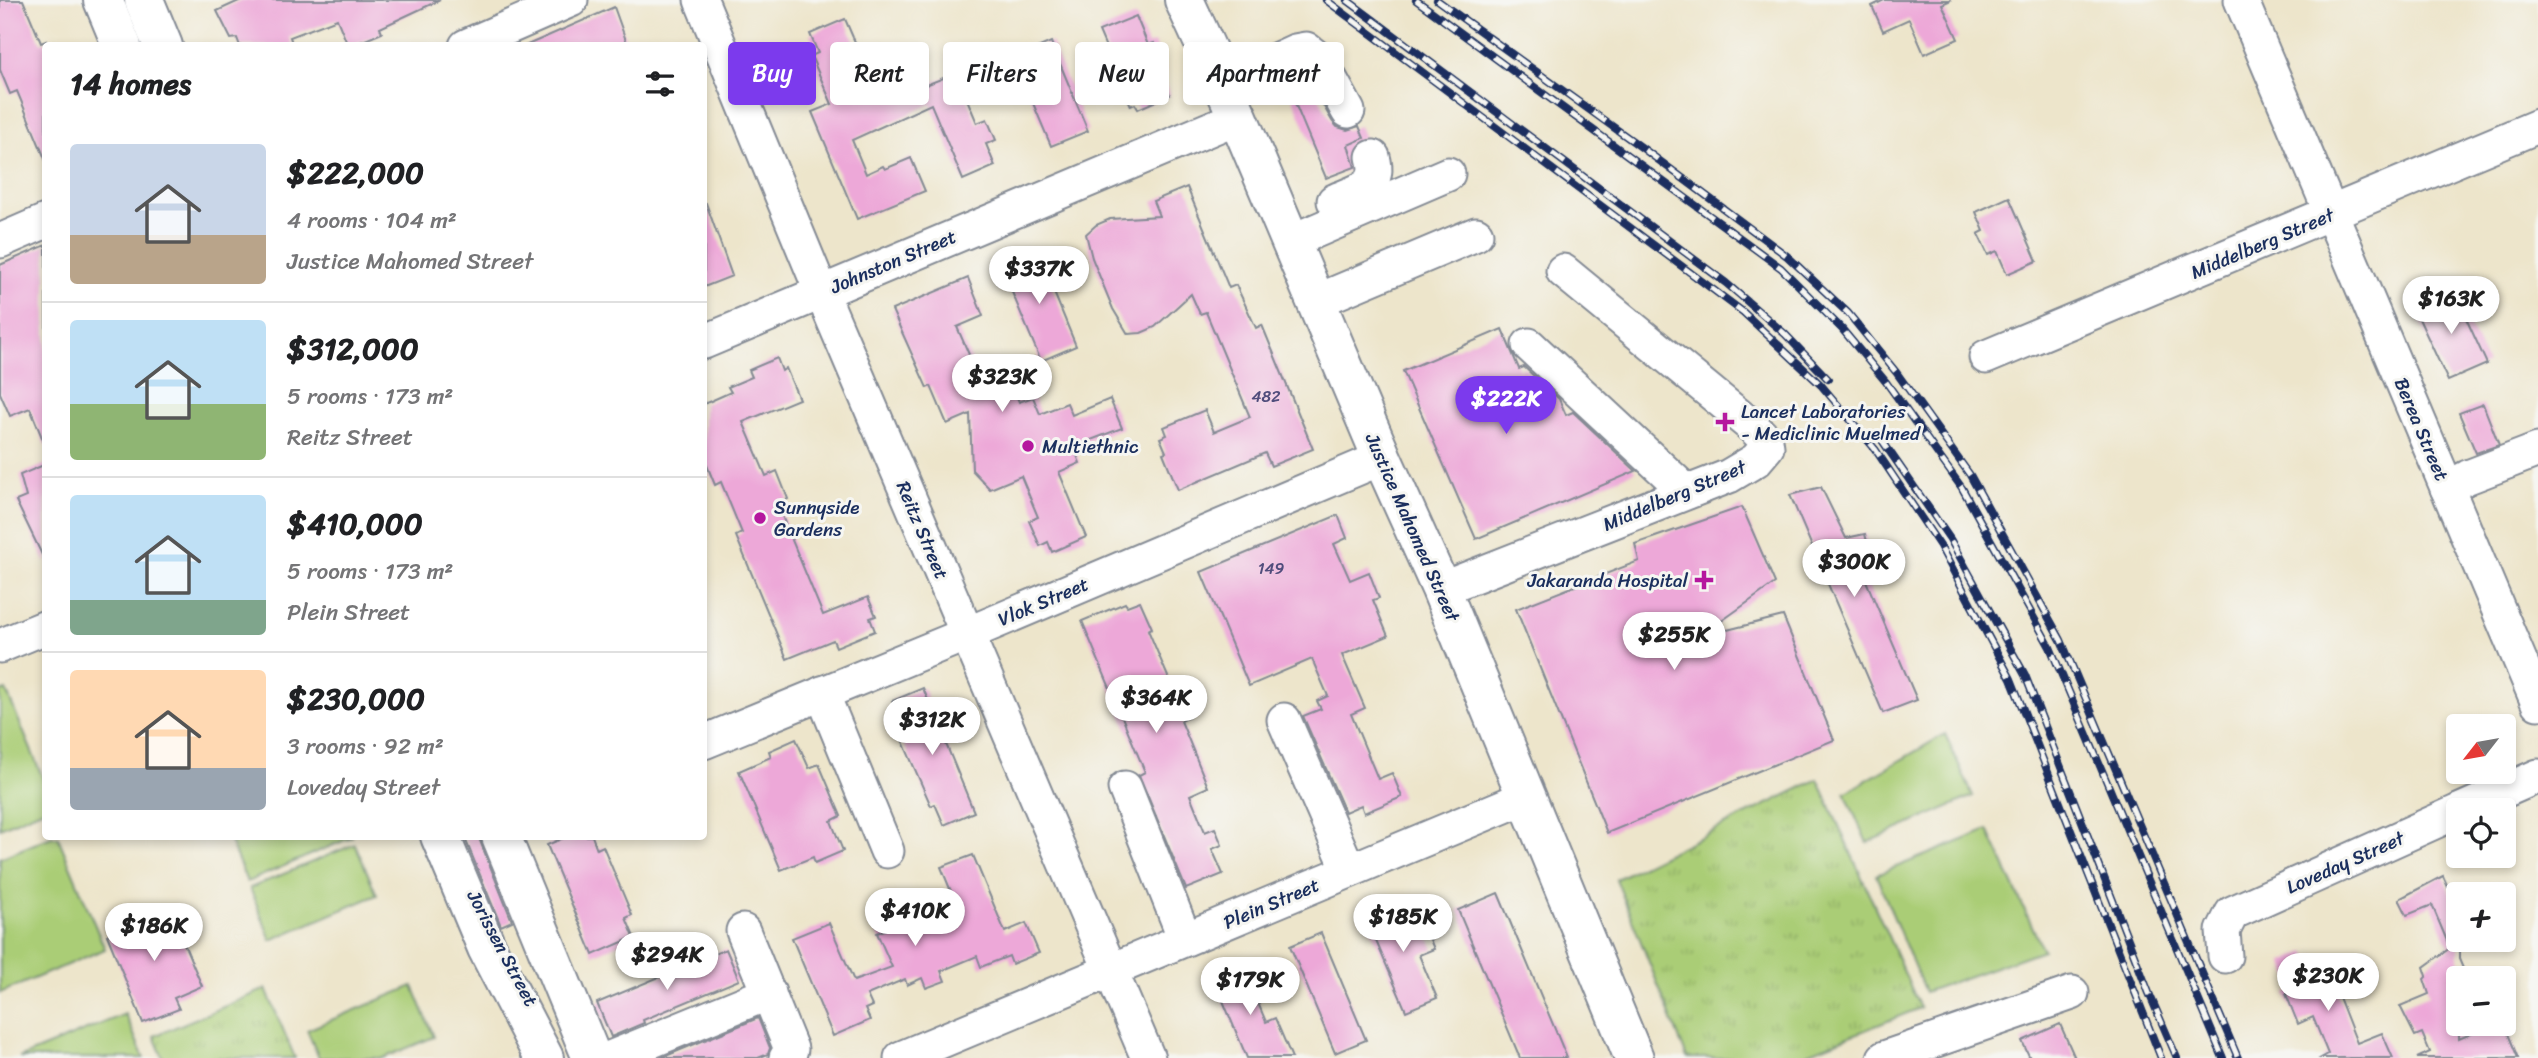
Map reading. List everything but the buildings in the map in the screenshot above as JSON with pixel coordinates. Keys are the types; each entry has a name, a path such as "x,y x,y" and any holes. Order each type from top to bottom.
{"main road":[{"path":"103,0 120,42"},
{"path":"144,0 161,42"},
{"name":"Justice Mahomed Street","path":"1184,0 1204,42"},
{"name":"Justice Mahomed Street","path":"1233,105 1382,458 1441,589 1634,1058"},
{"name":"Jorissen Street","path":"442,840 487,948 544,1058"},
{"name":"Jorissen Street","path":"503,840 592,1058"}],"street":[{"path":"112,0 130,42"},
{"path":"128,0 145,42"},
{"path":"475,42 571,0"},
{"name":"Reitz Street","path":"701,0 821,291 1148,1058"},
{"name":"Berea Street","path":"2241,0 2538,704"},
{"name":"Johnston Street","path":"1344,102 1349,111"},
{"name":"Johnston Street","path":"707,341 821,291 1220,105"},
{"name":"Middelberg Street","path":"1986,357 2538,126"},
{"path":"1288,232 1370,184 1376,171 1373,156"},
{"path":"1288,232 1448,174"},
{"path":"0,241 42,223"},
{"path":"1317,301 1476,234"},
{"name":"Middelberg Street","path":"1441,589 1744,469 1766,451 1766,440 1754,428 1563,271"},
{"path":"1529,345 1688,492"},
{"path":"2447,488 2538,450"},
{"name":"Vlok Street","path":"707,741 1382,458"},
{"path":"0,646 42,628"},
{"path":"822,694 887,851"},
{"path":"1283,720 1349,870"},
{"name":"Loveday Street","path":"2489,798 2538,776"},
{"path":"1125,788 1185,939"},
{"name":"Plein Street","path":"901,1058 1525,797"},
{"name":"Loveday Street","path":"2225,956 2223,931 2232,913 2446,817"},
{"name":"Jorissen Street","path":"451,840 484,918 545,1027 559,1058"},
{"name":"Jorissen Street","path":"489,840 576,1058"},
{"path":"743,931 791,1049 786,1058"},
{"path":"610,1058 769,993"},
{"path":"1885,1058 2072,993"}],"green space":[{"path":"6,690 42,776 42,810 0,828 0,692"},
{"path":"1945,734 1973,796 1867,843 1845,793"},
{"path":"1818,779 1920,1008 1796,1058 1687,1058 1616,879"},
{"path":"1988,830 2043,950 1925,992 1876,875"},
{"path":"44,840 59,840 105,949 0,993 0,858"},
{"path":"229,840 345,840 247,882"},
{"path":"355,844 377,895 271,940 250,888"},
{"path":"413,986 434,1037 383,1058 319,1058 307,1030"},
{"path":"266,989 295,1058 163,1058 154,1036"},
{"path":"125,1014 144,1058 19,1058"}],"railway":[{"path":"1326,0 1743,312 1821,385 1875,449 1940,546 2011,679 2161,1058"},
{"path":"1347,0 1726,283 1785,334 1828,379"},
{"path":"1416,0 1781,268 1842,329 1886,382 1962,488 2050,647 2223,1058"},
{"path":"1437,0 1787,256 1848,313 1896,372 1970,475 2061,640 2238,1058"},
{"path":"1879,436 1950,539 2025,675 2177,1058"}],"place":[{"name":"Lancet Laboratories - Mediclinic Muelmed","path":"1725,422"},
{"name":"Multiethnic","path":"1028,446"},
{"name":"Sunnyside Gardens","path":"760,518"},
{"name":"Jakaranda Hospital","path":"1704,580"}]}
